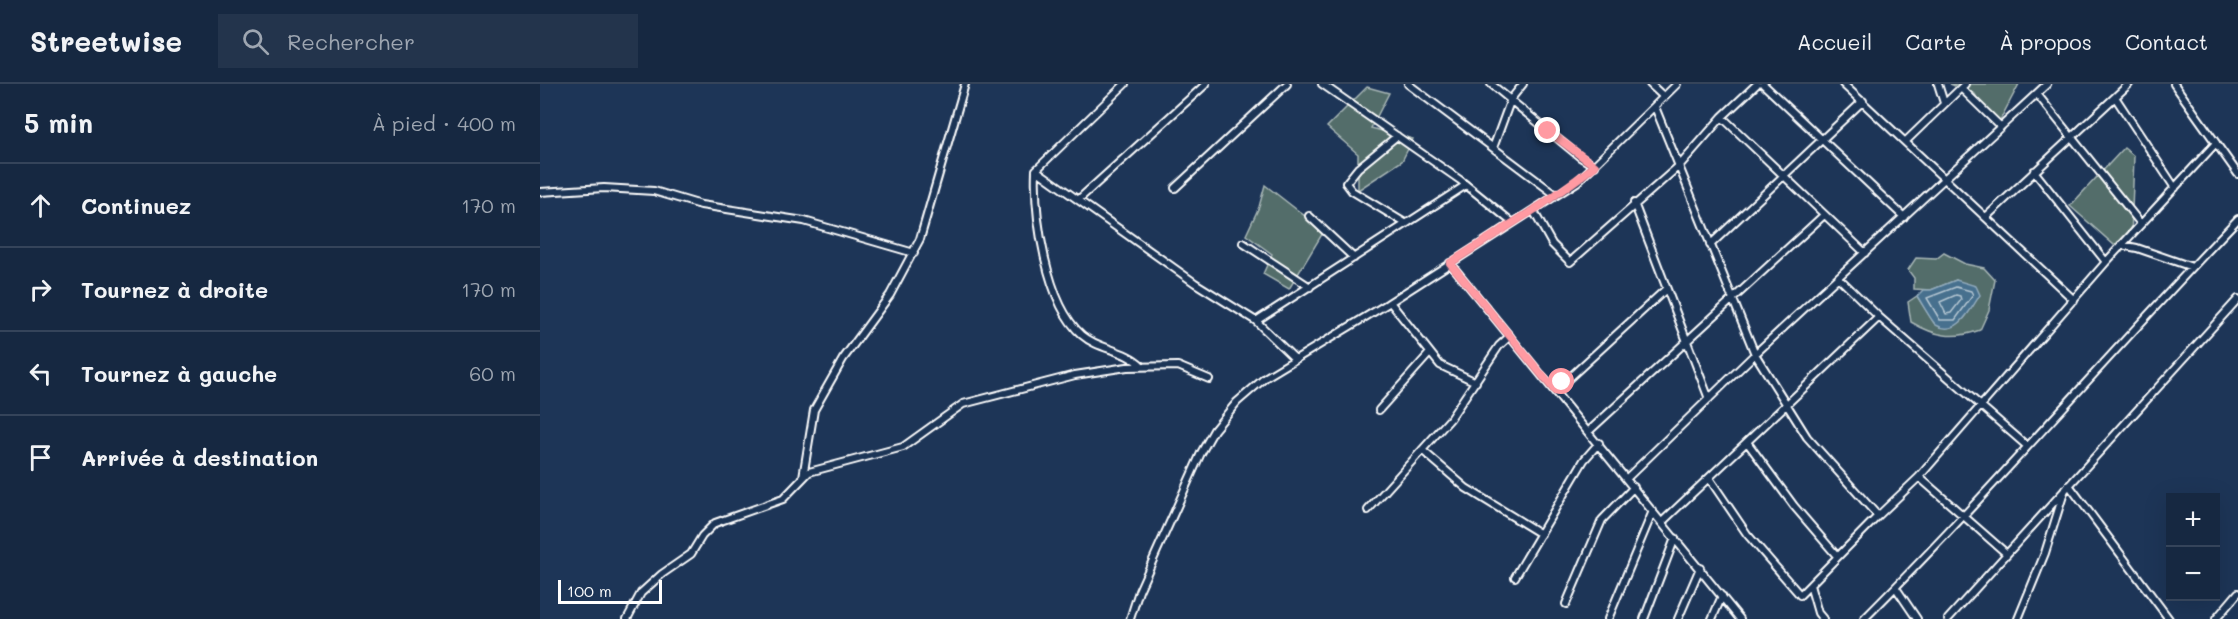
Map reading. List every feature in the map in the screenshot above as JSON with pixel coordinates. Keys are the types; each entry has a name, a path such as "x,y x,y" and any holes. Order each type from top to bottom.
{"street":[{"path":"803,477 814,410 839,365 880,310 914,253 923,230 965,84"},
{"path":"1125,84 1036,171 1035,199 1042,247 1054,287 1066,314 1083,336 1129,356 1142,366"},
{"path":"1078,200 1206,84"},
{"path":"1175,188 1287,84"},
{"path":"1322,84 1466,185 1513,223"},
{"path":"1408,84 1556,195"},
{"path":"1491,84 1559,140 1595,166"},
{"path":"1494,148 1511,99 1523,84"},
{"path":"1650,84 1664,97"},
{"path":"1130,619 1188,481 1214,430 1248,391 1295,359 1390,303 1556,195 1595,166 1677,84"},
{"path":"1533,210 1552,244 1570,262 1634,203 1680,165 1722,117 1757,84"},
{"path":"1763,84 1904,217"},
{"path":"1843,84 2074,300"},
{"path":"1938,84 1944,103"},
{"path":"1628,478 1755,354 2047,84"},
{"path":"1986,217 2129,84"},
{"path":"2174,84 2238,174"},
{"path":"1906,141 1963,86 2001,127"},
{"path":"2037,94 2141,224"},
{"path":"2115,97 2175,188"},
{"path":"1710,245 1863,101"},
{"path":"1655,107 1755,354 1807,437 1878,516"},
{"path":"1722,117 1865,253"},
{"path":"1397,136 1358,168 1346,183 1352,191 1405,223"},
{"path":"1709,478 1747,534 1800,595 1919,477 1979,405 2121,245 2216,143"},
{"path":"1036,171 1195,283 1256,321 1295,359"},
{"path":"2034,171 2106,262"},
{"path":"1256,321 1466,185"},
{"path":"540,192 604,188 644,189 701,205 804,220 914,253"},
{"path":"1634,203 1708,399"},
{"path":"1589,431 1824,215"},
{"path":"1309,216 1354,258"},
{"path":"1864,619 1963,518 2238,219"},
{"path":"1243,243 1310,287"},
{"path":"2121,245 2192,267"},
{"path":"1450,263 1628,478 1740,619"},
{"path":"1839,278 1878,317 2027,446"},
{"path":"1555,391 1665,290"},
{"path":"1948,619 2238,299"},
{"path":"1390,303 1440,365 1476,382"},
{"path":"1662,522 1878,317"},
{"path":"1368,510 1450,419 1499,346 1510,336"},
{"path":"1379,410 1429,354"},
{"path":"627,619 641,593 662,574 691,554 707,529 723,518 783,499 803,477 821,467 903,447 963,404 1075,375 1142,366 1178,366 1209,379"},
{"path":"1747,442 1794,506 1837,556"},
{"path":"1515,577 1584,460 1599,443"},
{"path":"1422,450 1466,488 1541,534"},
{"path":"1919,477 1963,518 2007,554"},
{"path":"1566,604 1602,520 1634,487"},
{"path":"2018,619 2045,553 2050,530 2067,487"},
{"path":"2067,487 2169,619"},
{"path":"1608,619 1653,511"},
{"path":"1644,619 1675,537"},
{"path":"1678,619 1700,568"},
{"path":"1810,585 1823,619"},
{"path":"1896,588 1917,619"},
{"path":"2217,619 2238,593"},
{"path":"1712,619 1722,596"}],"green space":[{"path":"1950,84 2019,84 1999,122 1982,108 1975,94"},
{"path":"1367,87 1389,93 1371,128 1413,139 1402,161 1358,190 1358,154 1327,127"},
{"path":"2124,148 2134,156 2131,238 2122,252 2070,206"},
{"path":"1265,185 1324,231 1289,289 1263,274 1272,254 1246,235 1259,207"},
{"path":"1944,253 1965,264 1984,268 1995,280 1989,310 1980,330 1961,335 1944,335 1928,331 1911,322 1908,302 1917,296 1934,323 1949,326 1962,321 1974,304 1956,280 1931,290 1914,289 1914,278 1908,270 1916,258 1936,259"}],"water":[{"path":"1956,280 1976,286 1980,295 1968,314 1957,325 1944,328 1934,323 1917,296 1923,290 1931,290"}],"route":[{"path":"1548,131 1595,166 1577,182 1450,263 1555,391 1562,382"}]}
